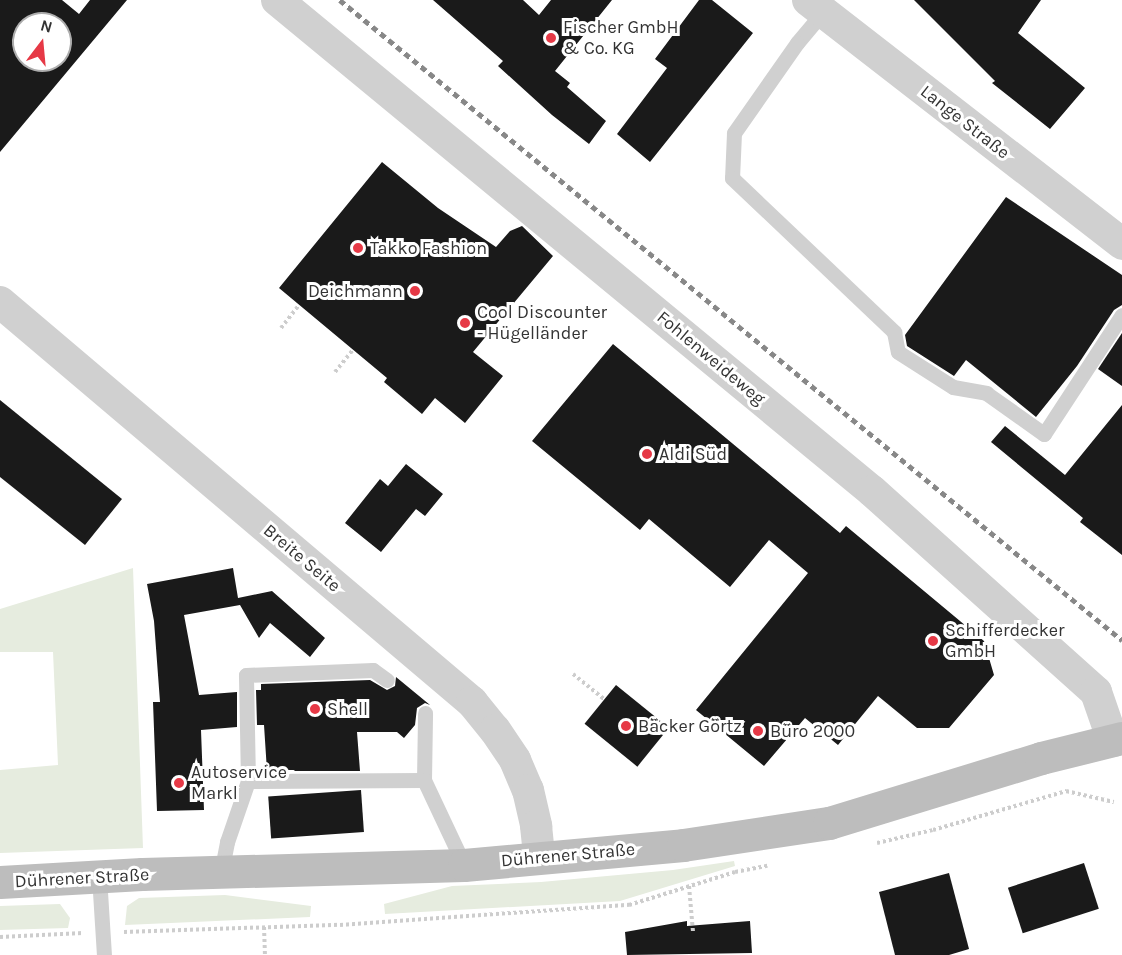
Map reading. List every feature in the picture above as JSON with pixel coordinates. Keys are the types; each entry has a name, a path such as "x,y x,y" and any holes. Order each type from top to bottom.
{"main road":[{"name":"Dührener Straße","path":"0,882 99,876 464,865 683,845 829,823 1041,758 1119,743"}],"street":[{"name":"Fohlenweideweg","path":"277,0 881,499 1096,692 1119,743"},
{"name":"Lange Straße","path":"816,6 1122,244"},
{"name":"Breite Seite","path":"7,316 472,702 495,730 515,760 528,790 537,826 539,857"}],"lane":[{"path":"816,6 797,43 734,133 732,178 894,332 898,352 953,387 986,393 1044,434 1122,315"},
{"path":"221,873 227,842 248,781 246,675 373,669 387,680"},
{"path":"425,713 424,780 464,865"},
{"path":"248,781 424,780"},
{"path":"99,876 104,955"}],"path":[{"path":"281,328 299,305"},
{"path":"335,372 353,350"},
{"path":"573,674 604,699"},
{"path":"875,844 933,831 1066,790 1114,802"},
{"path":"0,937 340,925 629,905 735,872"},
{"path":"689,886 693,932"},
{"path":"264,927 265,955"}],"shaded area":[{"path":"133,568 143,848 0,853 0,770 58,765 53,652 0,652 0,609"},
{"path":"734,861 735,866 620,901 385,914 384,904 452,886 541,882 673,870"},
{"path":"225,895 311,906 310,917 125,925 127,906 139,898"},
{"path":"60,904 70,918 68,928 0,930 0,906"}],"building":[{"path":"0,0 62,0 79,14 90,0 127,0 72,66 72,12 12,12 12,72 67,72 0,152"},
{"path":"433,0 523,0 539,15 551,0 612,0 555,71 570,83 567,87 606,121 589,144 552,115 498,66 503,61"},
{"path":"699,0 712,0 753,33 650,162 617,134 667,68 655,59"},
{"path":"914,0 1041,0 1018,33 1085,88 1050,129 992,83 995,81"},
{"path":"382,162 438,208 496,247 510,231 522,226 553,256 473,352 503,376 465,423 435,398 422,414 384,382 387,378 279,288"},
{"path":"1006,197 1122,275 1122,305 1114,310 1077,366 1036,417 966,360 954,376 907,346 905,335"},
{"path":"1122,333 1122,386 1098,369"},
{"path":"613,344 840,533 846,526 984,641 994,675 949,728 917,728 878,696 838,745 805,718 764,766 696,710 808,573 769,540 730,587 649,519 640,530 532,441"},
{"path":"0,400 122,499 85,545 0,477"},
{"path":"1122,405 1122,555 1080,522 1083,518 991,442 1005,426 1065,475"},
{"path":"406,464 443,494 425,516 416,509 381,552 345,523 380,479 388,486"},
{"path":"233,568 238,598 272,591 325,638 310,657 270,623 259,638 240,605 184,615 199,695 237,692 237,727 201,730 204,810 157,811 153,702 160,702 154,621 147,584"},
{"path":"396,677 430,705 425,703 417,708 415,725 404,738 397,732 357,732 360,771 267,771 264,725 257,725 256,690 261,690 261,684 370,680 387,690 395,686"},
{"name":"Bäcker Görtz","path":"616,685 669,728 637,767 585,724"},
{"path":"361,790 364,832 271,838 268,796"},
{"path":"1084,863 1099,909 1023,933 1008,888"},
{"path":"949,873 969,949 949,955 895,955 879,892"},
{"path":"687,921 687,926 750,921 752,953 627,955 625,932"}],"railway":[{"path":"340,0 1122,640"}],"place":[{"name":"Fischer GmbH & Co. KG","path":"551,38"},
{"name":"Takko Fashion","path":"358,248"},
{"name":"Deichmann","path":"415,291"},
{"name":"Cool Discounter - Hügelländer","path":"465,323"},
{"name":"Aldi Süd","path":"647,454"},
{"name":"Schifferdecker GmbH","path":"933,641"},
{"name":"Shell","path":"315,709"},
{"name":"Bäcker Görtz","path":"626,726"},
{"name":"Büro 2000","path":"758,731"},
{"name":"Autoservice Markl","path":"179,783"}]}
